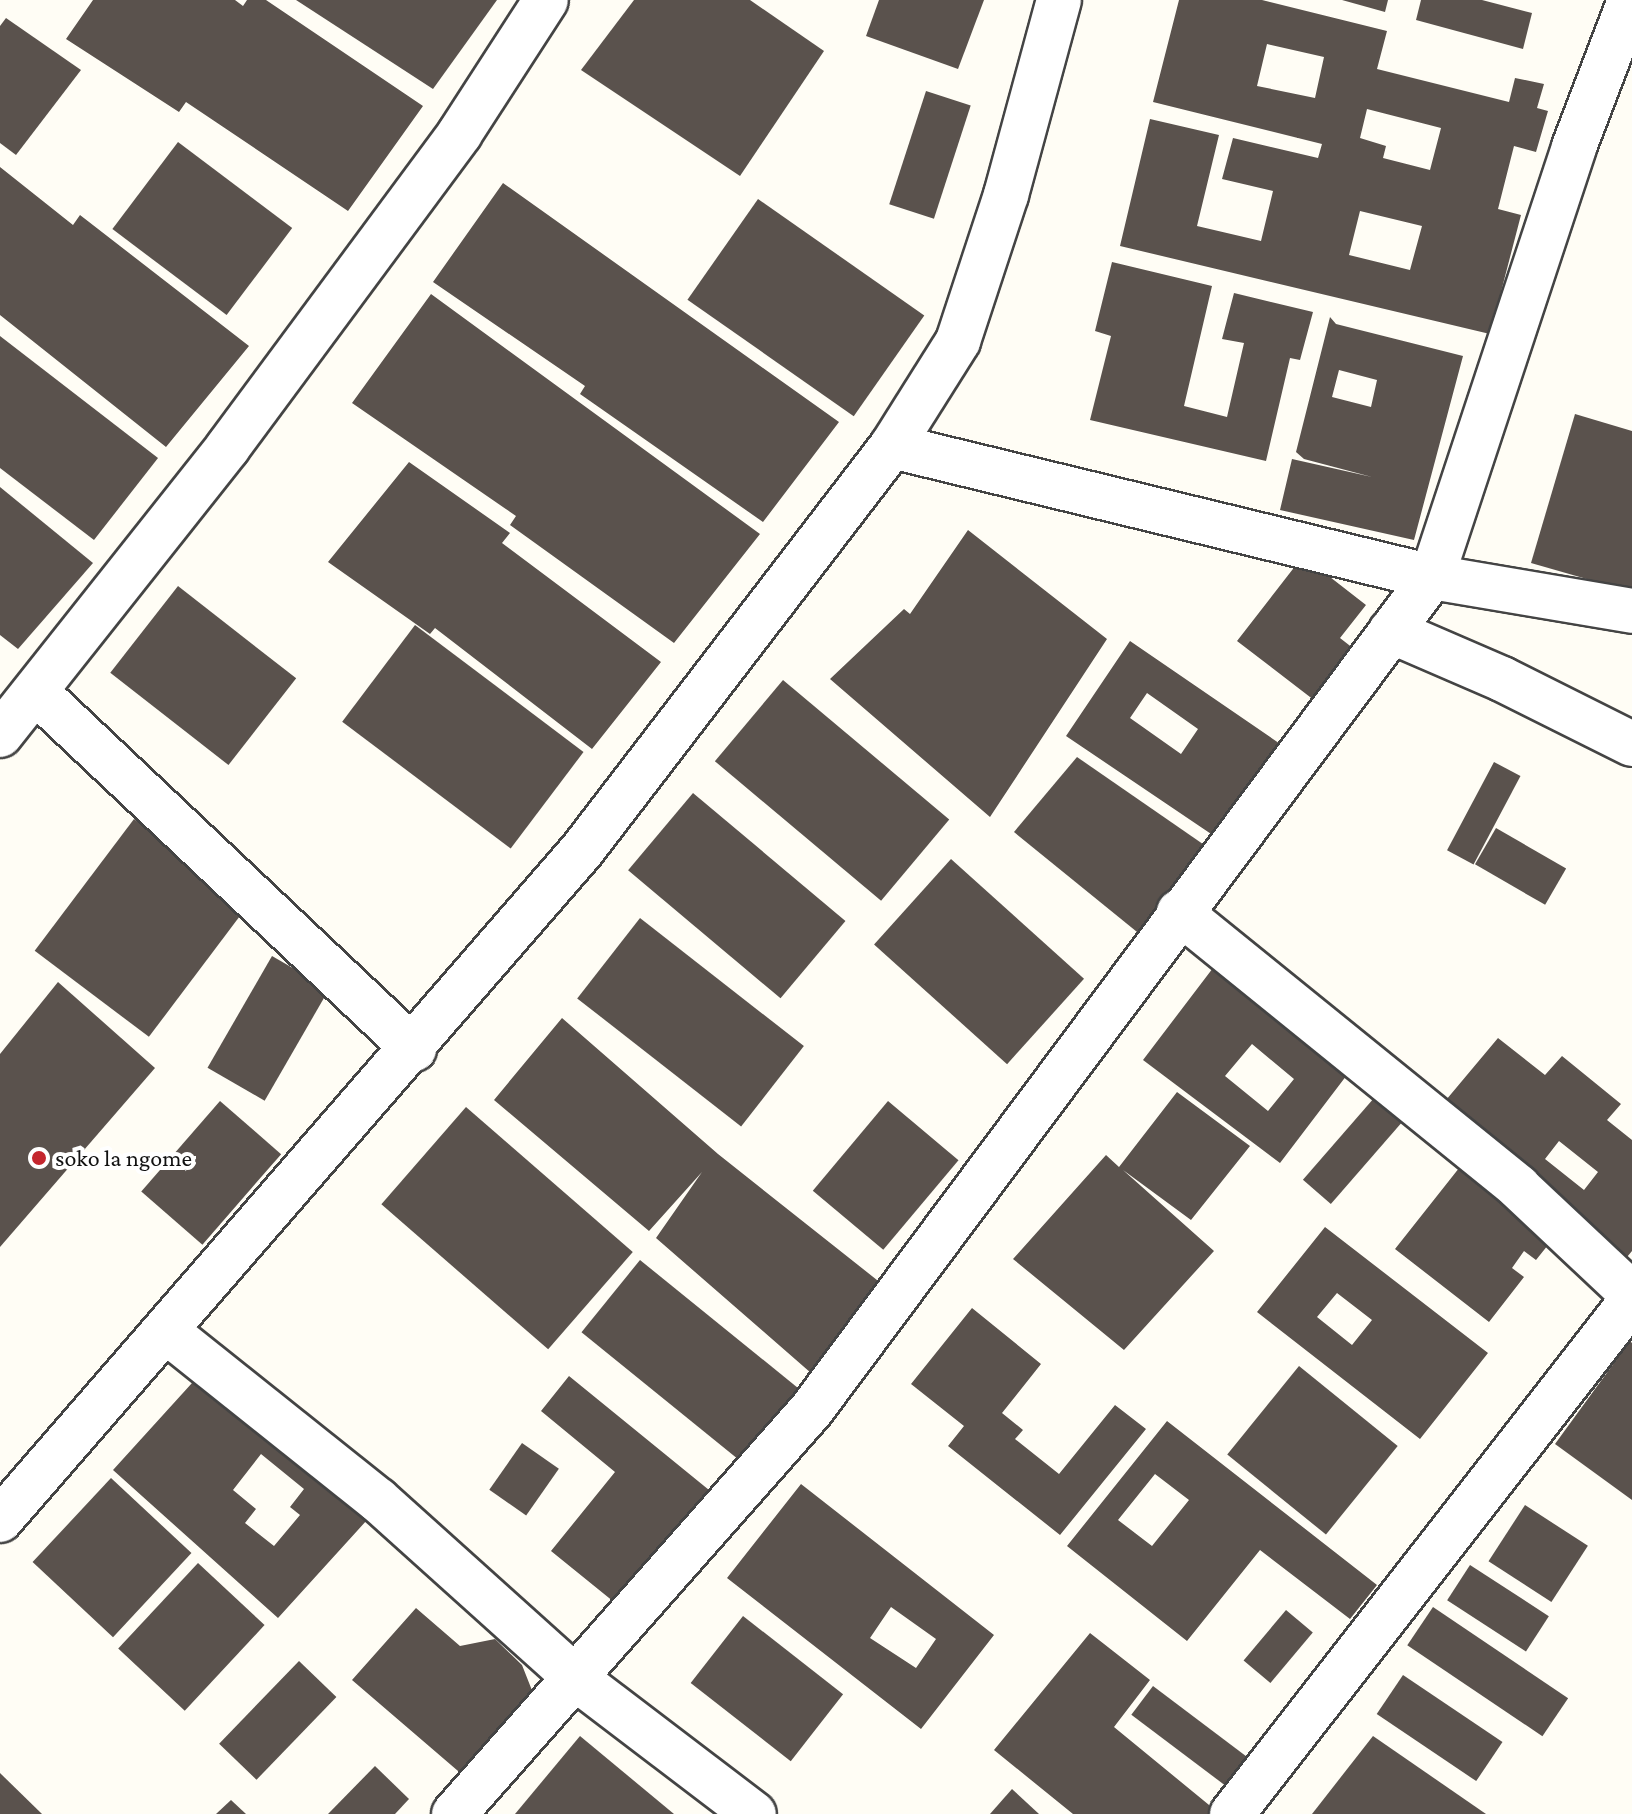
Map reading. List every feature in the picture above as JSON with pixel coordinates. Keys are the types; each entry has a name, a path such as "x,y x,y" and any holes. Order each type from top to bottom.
{"street":[{"path":"0,735 228,447 451,145 546,0"},
{"path":"0,1520 414,1049 583,849 892,446 958,341 1006,195 1059,0"},
{"path":"454,1814 578,1680 812,1409 1179,912 1432,577 1574,147 1630,0"},
{"path":"892,446 1432,577 1632,611"},
{"path":"1391,631 1502,679 1632,744"},
{"path":"36,692 414,1049"},
{"path":"1179,912 1518,1187 1632,1294"},
{"path":"1232,1814 1632,1300"},
{"path":"166,1331 378,1500 578,1680 754,1814"}],"building":[{"path":"93,0 235,0 243,6 247,0 266,0 423,106 348,211 186,102 179,112 66,39"},
{"path":"296,0 497,0 433,89"},
{"path":"634,0 750,0 824,51 740,176 581,70"},
{"path":"879,0 984,0 958,69 866,36"},
{"path":"1179,0 1262,0 1387,31 1377,69 1509,102 1515,78 1544,84 1537,108 1548,111 1536,152 1514,146 1498,209 1521,215 1490,334 1120,246 1150,119 1219,135 1197,226 1261,241 1273,191 1222,179 1233,138 1318,158 1322,144 1153,102","holes":["1267,44 1324,57 1315,98 1257,86","1367,109 1441,128 1430,170 1383,158 1386,146 1360,138","1360,211 1422,226 1410,270 1349,255"]},
{"path":"1342,0 1388,0 1385,12"},
{"path":"1421,0 1482,0 1532,13 1523,49 1416,20"},
{"path":"6,18 81,70 16,155 0,143 0,26"},
{"path":"926,91 971,106 934,219 889,204"},
{"path":"178,142 292,228 227,315 112,229"},
{"path":"0,167 73,225 80,215 249,346 166,447 0,315"},
{"path":"503,183 839,422 763,522 580,394 585,386 433,282"},
{"path":"758,199 924,315 854,416 687,300"},
{"path":"1112,262 1212,286 1184,406 1227,417 1244,343 1222,339 1234,293 1313,312 1300,360 1290,358 1266,461 1090,420 1111,336 1095,331"},
{"path":"431,294 760,534 674,643 510,525 516,516 352,403"},
{"path":"1330,317 1336,324 1463,356 1414,540 1280,510 1292,459 1372,477 1304,459 1296,452","holes":["1339,370 1377,380 1371,407 1332,397"]},
{"path":"0,336 158,458 94,540 0,468"},
{"path":"1575,414 1632,431 1632,592 1531,563"},
{"path":"409,462 510,533 502,543 661,662 592,749 435,628 430,634 328,562"},
{"path":"0,487 93,563 18,649 0,635"},
{"path":"968,530 1107,639 990,817 830,679 904,609 910,614"},
{"path":"1303,556 1366,605 1340,638 1363,656 1323,707 1237,641"},
{"path":"178,586 296,678 228,765 110,673"},
{"path":"415,625 584,752 511,849 342,722"},
{"path":"1130,641 1289,750 1223,842 1066,736","holes":["1147,693 1198,729 1181,754 1130,718"]},
{"path":"783,680 949,819 881,901 715,761"},
{"path":"1077,757 1226,860 1158,949 1014,832"},
{"path":"1494,762 1520,776 1474,864 1447,850"},
{"path":"693,793 845,921 781,998 628,870"},
{"path":"134,819 248,905 149,1037 35,951"},
{"path":"1496,828 1566,868 1545,905 1475,864"},
{"path":"951,859 1084,979 1007,1064 874,944"},
{"path":"640,918 804,1046 741,1126 577,998"},
{"path":"272,956 329,989 265,1101 208,1068"},
{"path":"1216,964 1353,1067 1280,1163 1143,1060","holes":["1252,1044 1294,1079 1268,1111 1225,1076"]},
{"name":"soko la ngome","path":"58,982 155,1068 0,1247 0,1054"},
{"path":"562,1018 718,1154 882,1284 811,1373 656,1238 702,1172 649,1231 494,1100"},
{"path":"1498,1038 1545,1075 1562,1056 1621,1104 1607,1120 1632,1140 1632,1251 1627,1257 1441,1106","holes":["1559,1141 1598,1172 1584,1190 1545,1159"]},
{"path":"1381,1090 1409,1114 1331,1204 1303,1180"},
{"path":"1177,1092 1250,1146 1191,1220 1123,1170 1214,1251 1124,1350 1013,1259 1106,1155 1119,1167"},
{"path":"220,1101 281,1154 202,1245 141,1192"},
{"path":"888,1101 958,1160 883,1250 813,1191"},
{"path":"466,1107 633,1252 548,1349 381,1204"},
{"path":"1467,1158 1560,1230 1536,1260 1524,1251 1512,1268 1524,1277 1489,1322 1395,1249"},
{"path":"1325,1227 1488,1353 1420,1439 1257,1312","holes":["1337,1293 1372,1320 1352,1345 1317,1317"]},
{"path":"640,1260 802,1391 743,1463 581,1332"},
{"path":"972,1308 1041,1364 1002,1413 1023,1430 1015,1439 1059,1474 1115,1405 1146,1429 1060,1535 948,1446 964,1426 911,1384"},
{"path":"1630,1341 1632,1343 1632,1500 1555,1444"},
{"path":"212,1361 377,1509 278,1618 113,1470","holes":["261,1454 304,1489 290,1507 300,1515 274,1546 245,1523 256,1509 233,1490"]},
{"path":"1299,1366 1398,1446 1326,1535 1227,1455"},
{"path":"569,1376 709,1490 651,1560 635,1619 551,1551 615,1472 541,1411"},
{"path":"1167,1421 1377,1585 1350,1619 1260,1550 1187,1641 1067,1546","holes":["1155,1474 1189,1500 1152,1546 1118,1520"]},
{"path":"522,1443 559,1469 526,1516 489,1490"},
{"path":"111,1478 191,1553 113,1637 33,1562"},
{"path":"801,1484 994,1635 921,1729 727,1578","holes":["891,1607 936,1639 916,1668 870,1638"]},
{"path":"1525,1505 1588,1546 1551,1602 1489,1561"},
{"path":"198,1563 265,1625 185,1711 118,1649"},
{"path":"1470,1565 1549,1616 1526,1651 1447,1600"},
{"path":"1433,1607 1568,1698 1542,1736 1407,1645"},
{"path":"416,1608 460,1646 495,1639 522,1665 535,1698 465,1777 352,1680"},
{"path":"1286,1610 1313,1632 1270,1683 1244,1661"},
{"path":"743,1616 843,1694 791,1761 691,1683"},
{"path":"1090,1633 1150,1680 1114,1727 1220,1814 1073,1814 994,1750"},
{"path":"299,1661 336,1697 257,1780 219,1744"},
{"path":"1403,1675 1502,1742 1476,1781 1377,1714"},
{"path":"1153,1686 1276,1779 1254,1807 1131,1715"},
{"path":"580,1736 674,1814 515,1814"},
{"path":"1373,1736 1486,1814 1312,1814"},
{"path":"375,1766 409,1799 395,1814 328,1814"},
{"path":"0,1773 42,1814 0,1814"},
{"path":"1012,1789 1039,1814 990,1814"},
{"path":"231,1800 246,1814 216,1814"}],"place":[{"name":"soko la ngome","path":"39,1158"}]}
